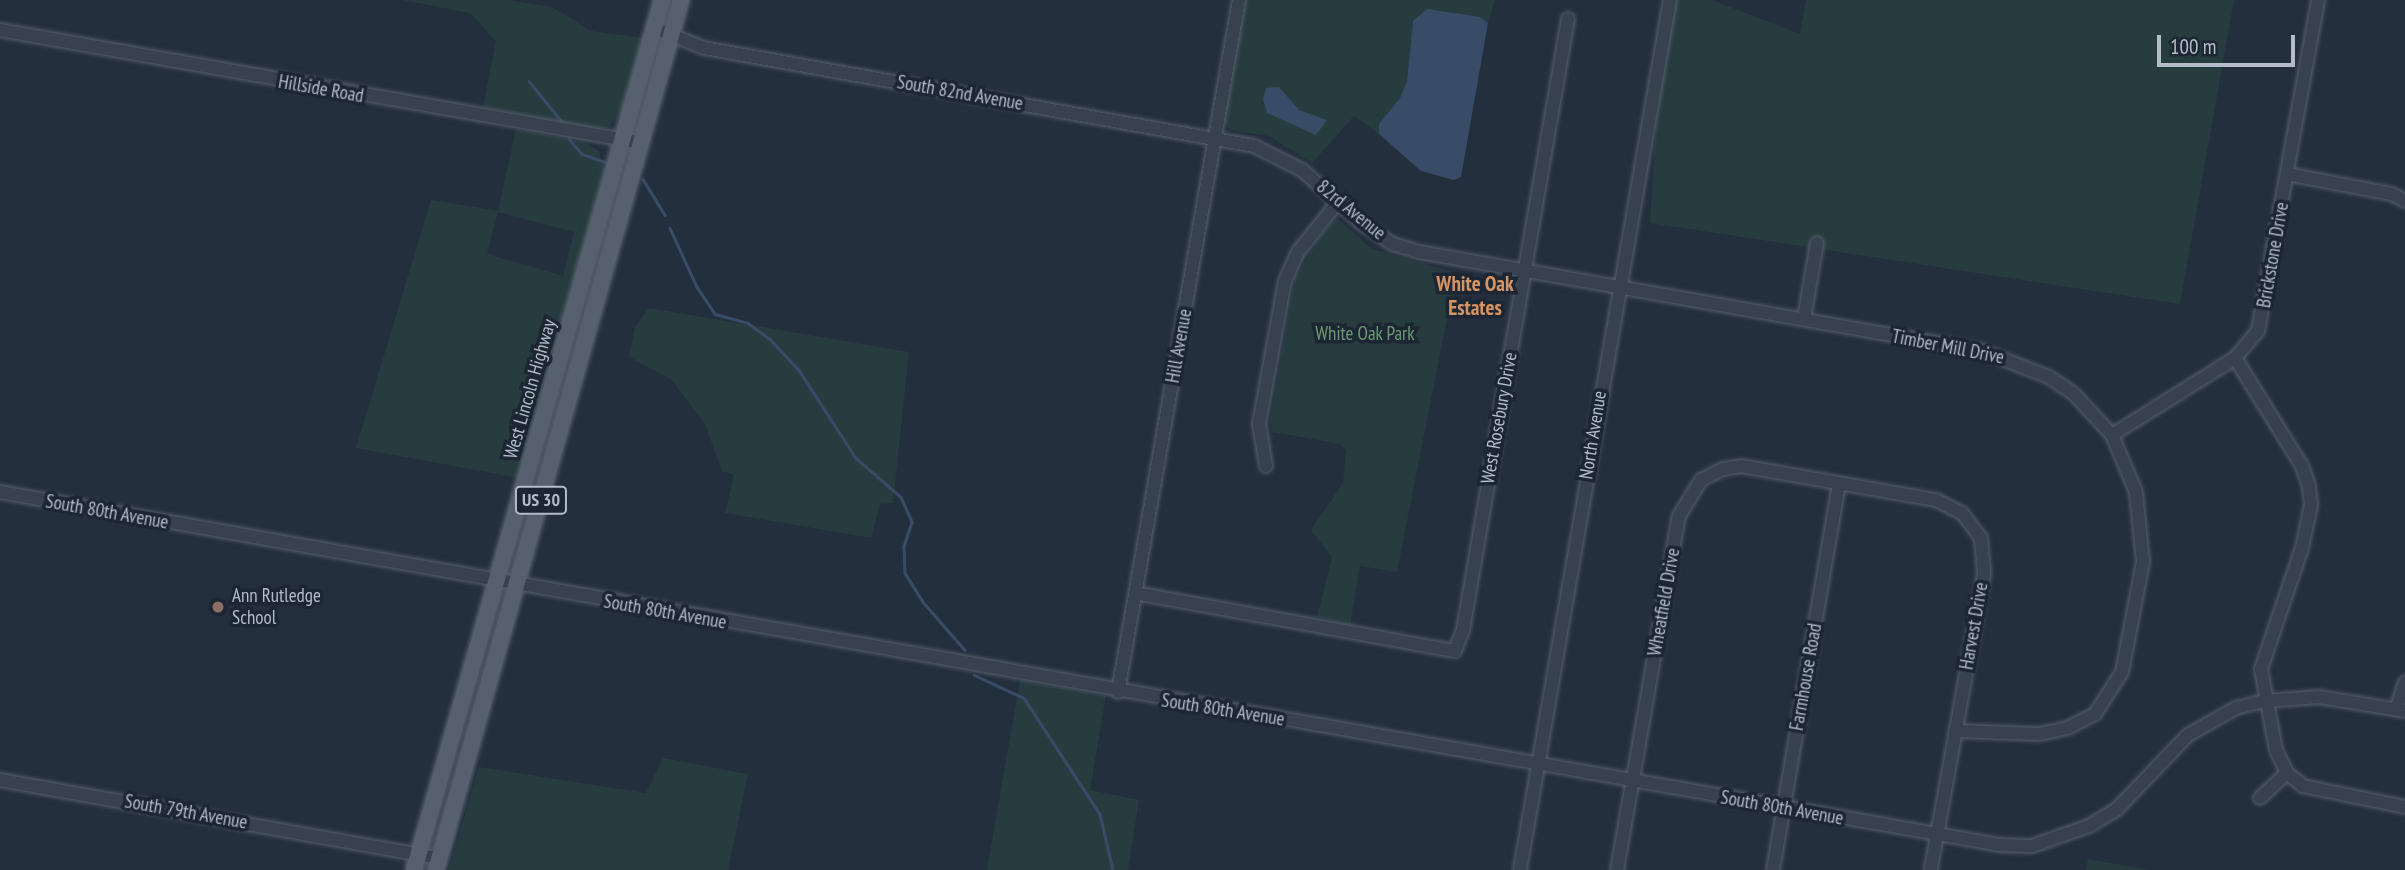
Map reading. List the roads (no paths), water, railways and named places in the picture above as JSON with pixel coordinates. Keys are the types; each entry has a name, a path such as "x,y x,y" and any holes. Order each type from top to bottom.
{"main road":[{"name":"West Lincoln Highway","path":"414,870 662,0"},
{"name":"US 30","path":"438,864 681,0"}],"street":[{"name":"Hill Avenue","path":"1118,692 1239,0"},
{"name":"North Avenue","path":"1520,870 1617,287 1670,0"},
{"name":"Brickstone Drive","path":"2112,435 2235,358 2258,331 2318,0"},
{"name":"West Rosebury Drive","path":"1135,593 1455,651 1463,630 1568,19"},
{"name":"Hillside Road","path":"0,30 623,142 642,143"},
{"name":"South 82nd Avenue","path":"654,30 671,33 682,42 704,48 1216,138"},
{"name":"82rd Avenue","path":"1216,138 1278,156 1302,170 1337,203 1393,244 1617,287"},
{"path":"2287,174 2392,194 2405,201"},
{"path":"1266,466 1259,424 1285,281 1298,252 1337,203"},
{"path":"1804,319 1817,243"},
{"name":"Timber Mill Drive","path":"1617,287 1804,319 2010,359 2074,394 2112,435 2136,492 2143,525 2143,562 2122,673 2095,714 2068,728 2039,734 1955,731"},
{"path":"2235,358 2302,466 2311,505 2302,548 2263,655 2265,701 2276,750 2287,773 2303,786 2326,793 2405,807"},
{"name":"Wheatfield Drive","path":"1617,870 1679,516 1687,498 1701,480 1723,469 1741,466 1839,484"},
{"name":"Harvest Drive","path":"1839,484 1944,503 1969,520 1980,538 1984,574 1931,870"},
{"name":"Farmhouse Road","path":"1773,870 1839,484"},
{"name":"South 80th Avenue","path":"0,492 1937,835 2032,846 2089,826 2116,809 2181,742 2211,719 2265,701 2319,697 2400,710"},
{"path":"2400,710 2405,682"},
{"path":"2260,798 2287,773"},
{"name":"South 79th Avenue","path":"0,780 373,844 419,853 438,864"}],"water":[{"path":"1427,9 1480,17 1488,23 1461,177 1454,180 1421,171 1379,134 1379,124 1400,98 1407,81 1413,21"},
{"path":"1279,87 1299,110 1327,120 1316,135 1267,113 1263,99 1266,88"}],"waterway":[{"path":"529,81 564,124"},
{"path":"569,139 582,154 608,163"},
{"path":"643,179 665,215"},
{"path":"670,228 697,287 715,314 748,323 769,338 799,370 856,458 901,497 912,522 904,546 905,573 924,603 965,650"},
{"path":"974,675 1024,698 1100,814 1113,870"}],"place":[{"name":"Ann Rutledge School","path":"218,607"}],"district":[{"name":"White Oak Estates","path":"1475,296"}],"park label":[{"name":"White Oak Park","path":"1365,334"}]}
